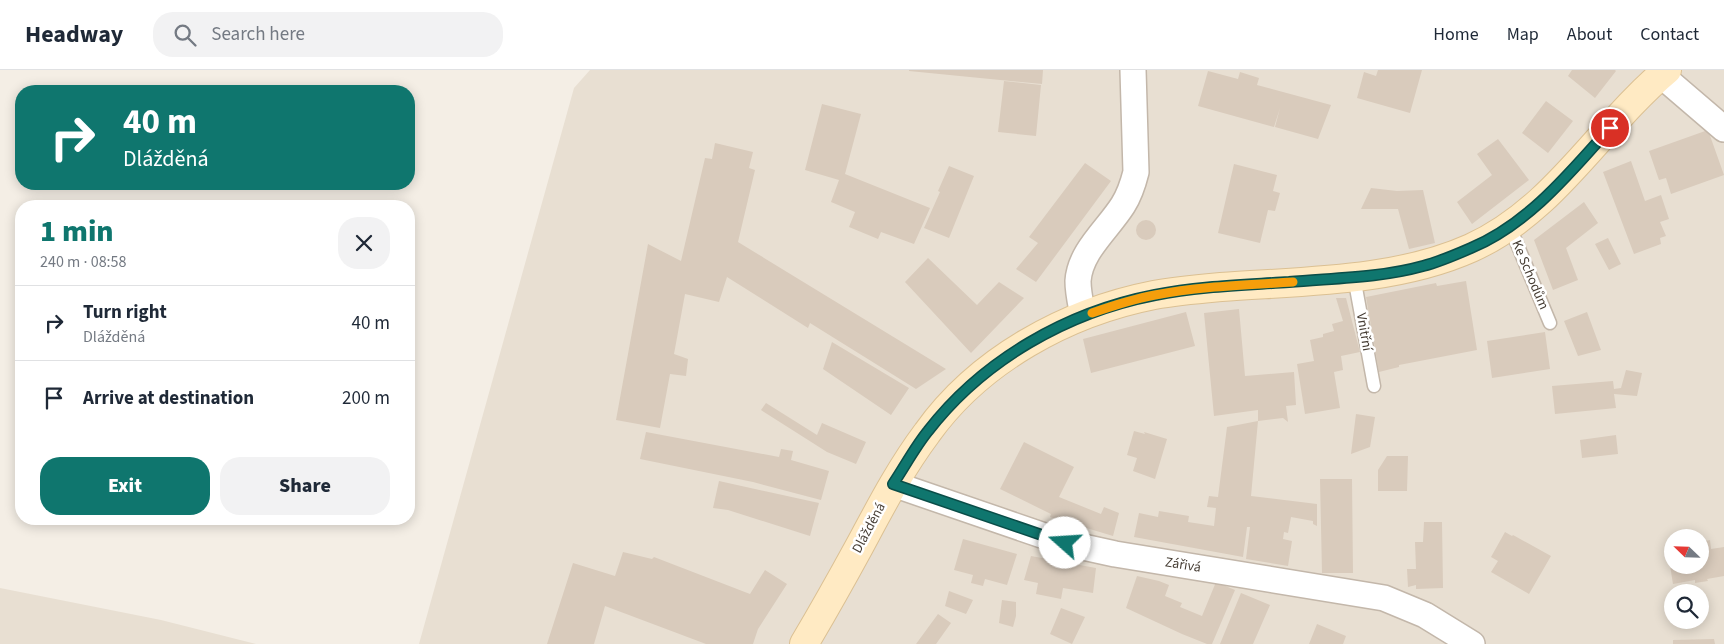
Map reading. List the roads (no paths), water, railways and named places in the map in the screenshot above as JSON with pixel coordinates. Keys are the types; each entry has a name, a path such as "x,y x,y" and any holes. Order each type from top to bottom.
{"street":[{"path":"1083,316 1078,282 1082,264 1092,247 1123,206 1132,189 1136,172 1133,70"},
{"path":"1664,73 1724,129"},
{"name":"Dlážděná","path":"804,644 893,484 927,431 956,398 1002,359 1028,342 1083,316 1115,305 1155,295 1198,289 1390,273 1424,266 1472,248 1510,227 1558,187 1623,114 1664,73"},
{"name":"Zářivá","path":"893,484 1065,543 1115,554 1384,598 1425,616 1472,644"}],"lane":[{"name":"Ke Schodům","path":"1510,227 1550,323"},
{"name":"Vnitřní","path":"1354,277 1374,386"}]}
